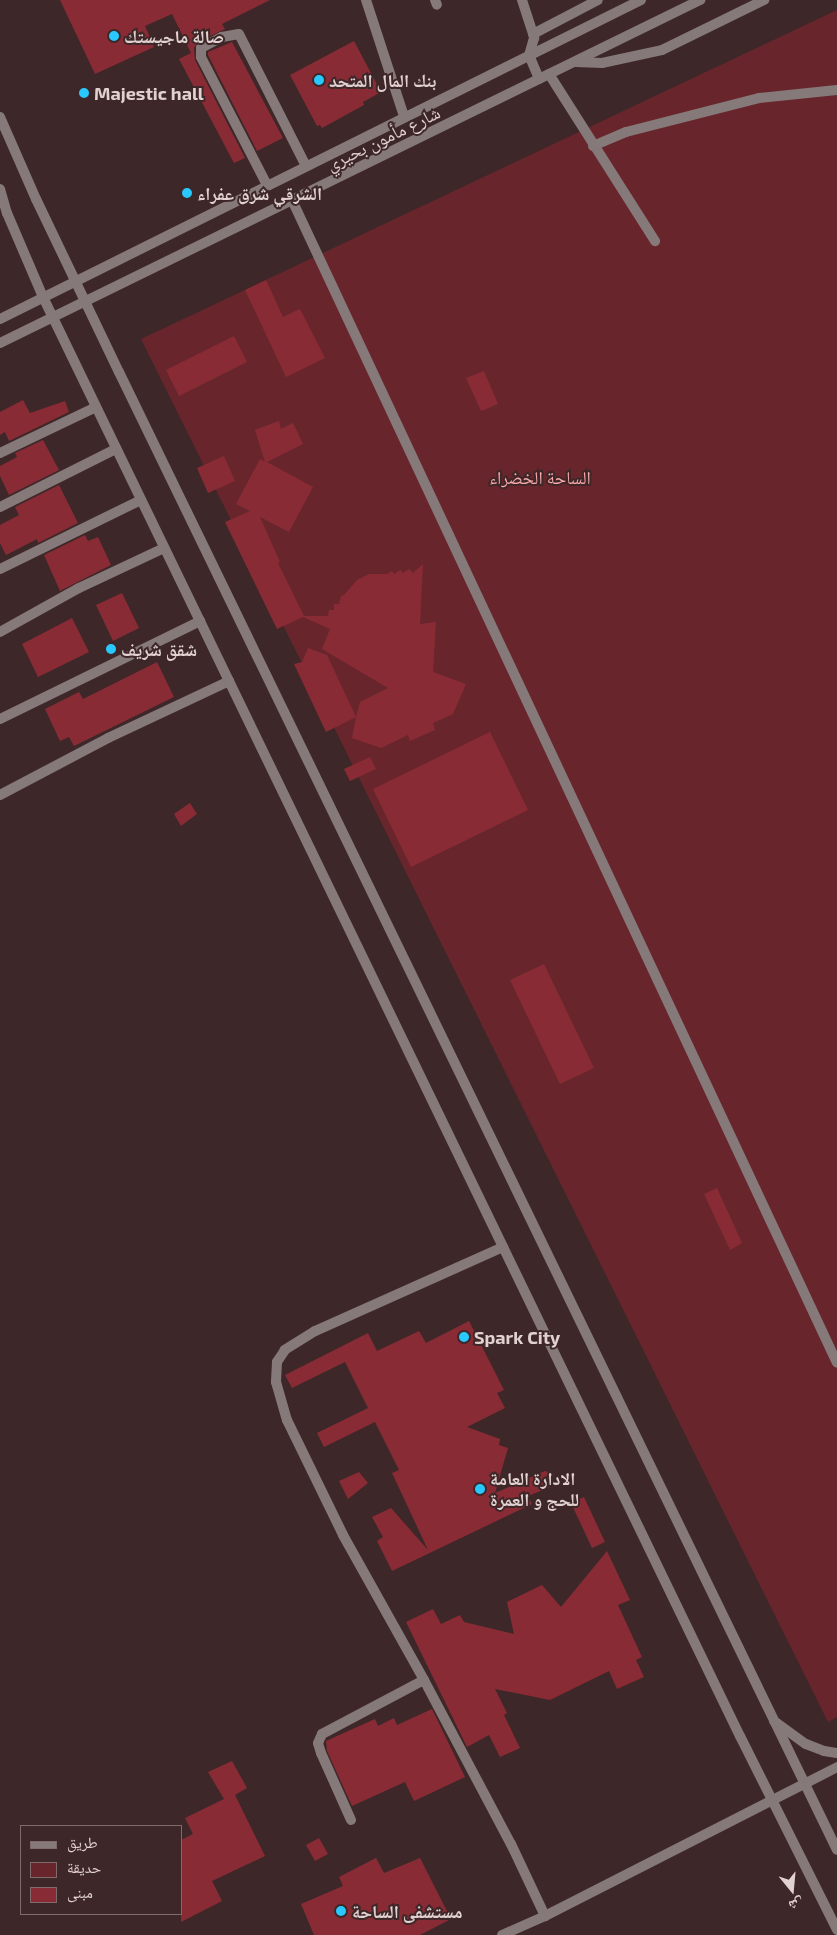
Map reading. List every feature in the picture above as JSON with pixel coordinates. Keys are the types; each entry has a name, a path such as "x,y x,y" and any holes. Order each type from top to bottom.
{"street":[{"path":"366,0 404,116"},
{"path":"522,0 533,34 529,55 539,79"},
{"path":"533,34 598,0"},
{"name":"شارع مأمون بحيري","path":"0,319 404,116 641,0"},
{"name":"شارع مأمون بحيري","path":"0,343 700,0"},
{"path":"576,62 602,63 662,50 764,0"},
{"path":"267,185 200,57 202,48 222,37 239,34 306,166"},
{"path":"549,74 655,241"},
{"path":"593,146 626,132 759,98 837,90"},
{"path":"0,117 85,302 837,1850"},
{"path":"0,189 7,213 43,297 116,449 771,1800 837,1930"},
{"path":"292,200 837,1362"},
{"path":"0,454 96,406"},
{"path":"0,507 116,449"},
{"path":"0,569 141,500"},
{"path":"0,632 79,588 164,548"},
{"path":"0,719 200,621"},
{"path":"0,795 108,738 229,681"},
{"path":"503,1247 315,1331 285,1350 277,1362 276,1382 287,1420 343,1535 424,1680 511,1844 545,1916"},
{"path":"351,1820 321,1753 318,1743 322,1734 424,1680"},
{"path":"773,1720 806,1744 824,1751 837,1753"},
{"path":"502,1935 545,1916 837,1767"}],"green space":[{"name":"الساحة الخضراء","path":"837,10 837,1717 828,1722 141,339"}],"building":[{"path":"60,0 270,0 222,24 225,29 198,42 194,48 195,60 245,158 234,163 179,59 191,53 172,14 145,26 154,47 95,74"},
{"path":"354,41 381,92 363,102 364,105 322,128 320,125 317,126 290,75"},
{"path":"232,42 283,138 257,151 208,55 208,52"},
{"path":"266,280 283,317 300,309 325,358 286,377 245,290"},
{"path":"234,336 247,362 179,396 166,370"},
{"path":"484,371 498,404 481,411 466,378"},
{"path":"23,400 30,413 65,401 69,412 9,441 5,432 0,435 0,412"},
{"path":"279,421 281,429 293,423 303,444 267,462 313,487 289,532 260,517 280,562 278,563 304,616 328,616 329,610 334,610 334,604 339,604 341,596 357,580 369,574 387,574 392,571 394,574 400,570 403,573 409,569 413,573 423,564 420,624 436,622 433,672 466,684 453,714 433,723 435,730 410,741 408,735 381,748 352,738 360,702 388,688 322,649 330,629 303,617 277,629 225,522 250,511 236,504 260,459 265,462 255,430"},
{"path":"43,440 59,470 9,495 0,476 0,466 17,457 15,453"},
{"path":"224,456 235,481 208,493 197,468"},
{"path":"59,485 78,523 38,543 37,539 6,555 0,543 0,525 19,515 15,507"},
{"path":"85,535 88,541 98,537 111,565 60,591 44,555"},
{"path":"122,593 139,628 113,641 96,605"},
{"path":"72,618 89,652 38,677 22,644"},
{"path":"308,648 327,655 356,717 326,732 294,664 302,662"},
{"path":"157,662 174,697 74,746 69,737 60,741 45,709 79,692 83,699"},
{"path":"490,732 528,810 411,867 373,789"},
{"path":"370,757 376,769 350,781 344,769"},
{"path":"190,803 197,814 181,826 174,814"},
{"path":"544,964 594,1068 560,1084 510,980"},
{"path":"717,1188 742,1243 730,1250 704,1194"},
{"path":"469,1321 504,1390 497,1393 505,1408 467,1427 500,1439 499,1445 508,1448 495,1493 545,1471 554,1474 550,1487 528,1496 532,1504 392,1571 377,1541 383,1537 372,1517 391,1508 428,1550 392,1473 399,1470 375,1422 324,1447 317,1433 368,1408 345,1362 292,1388 285,1375 368,1333 377,1351 419,1331 426,1343"},
{"path":"359,1472 368,1483 348,1499 339,1481"},
{"path":"584,1497 605,1542 592,1548 571,1503"},
{"path":"607,1551 630,1600 618,1605 642,1657 636,1660 644,1677 617,1689 609,1671 550,1700 495,1689 507,1713 504,1715 520,1748 500,1757 489,1735 467,1747 406,1622 433,1609 441,1624 460,1615 464,1622 514,1634 507,1602 542,1585 561,1607"},
{"path":"432,1709 465,1777 414,1801 405,1782 352,1806 327,1751 326,1741 375,1719 378,1726 394,1718 397,1725"},
{"path":"232,1761 247,1788 235,1795 265,1856 212,1881 222,1901 181,1922 182,1840 193,1834 185,1818 224,1799 208,1772"},
{"path":"319,1838 328,1854 315,1861 306,1845"},
{"path":"376,1858 384,1873 420,1858 451,1919 420,1935 314,1935 301,1904 343,1886 339,1877"}],"place":[{"name":"صالة ماجيستك","path":"114,36"},
{"name":"بنك المال المتحد","path":"319,80"},
{"name":"Majestic hall","path":"84,93"},
{"name":"الشرقي شرق عفراء","path":"187,193"},
{"name":"شقق شريف","path":"111,649"},
{"name":"Spark City","path":"464,1337"},
{"name":"الادارة العامة للحج و العمرة","path":"480,1489"},
{"name":"مستشفى الساحة","path":"341,1911"}]}
